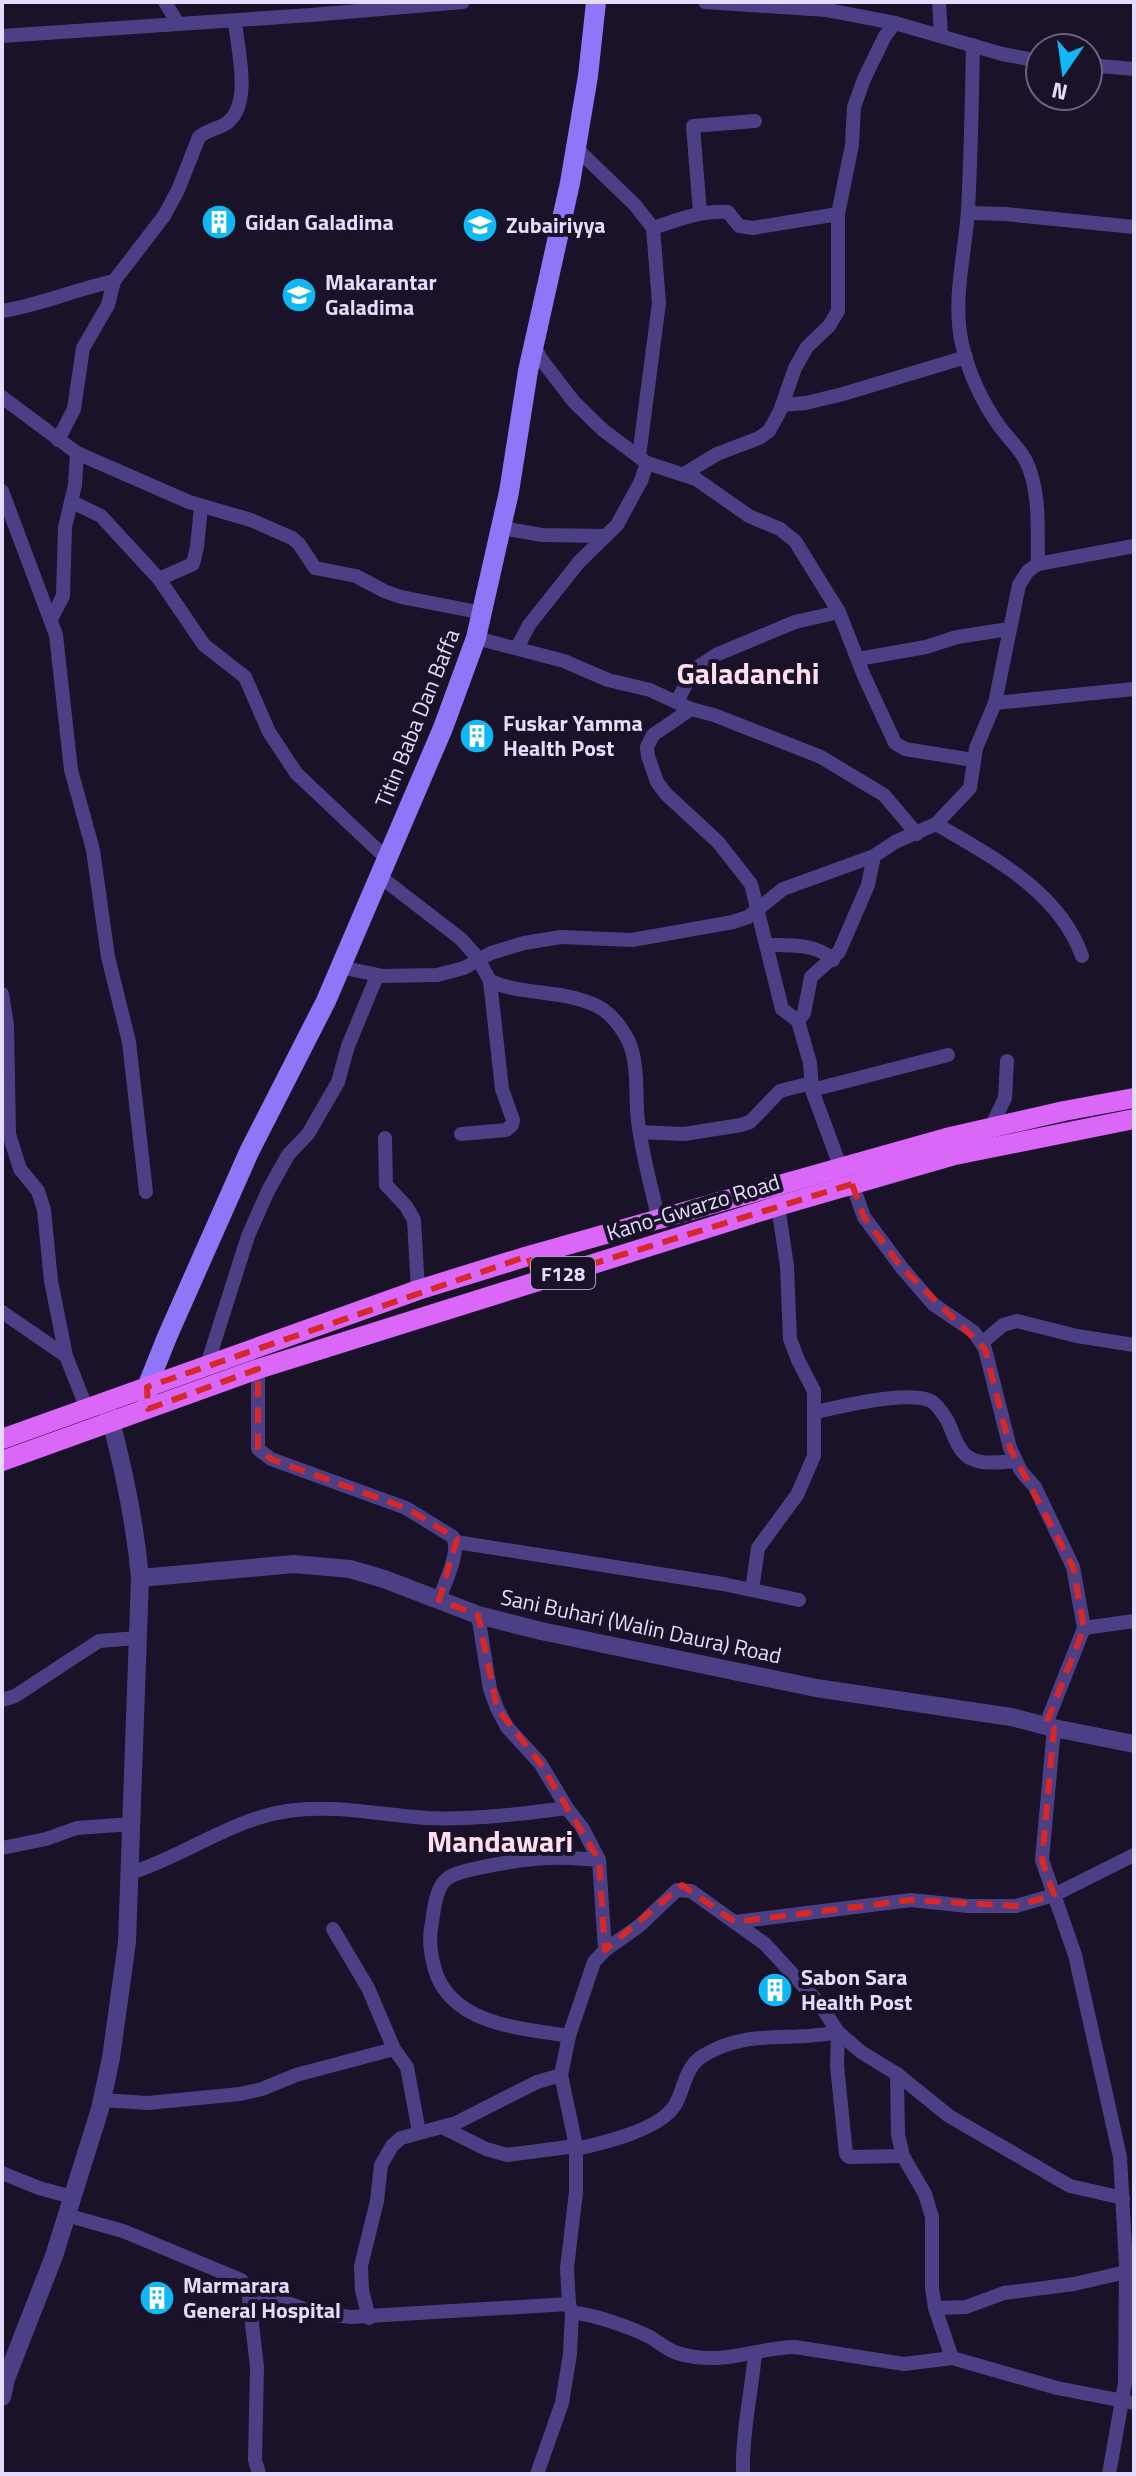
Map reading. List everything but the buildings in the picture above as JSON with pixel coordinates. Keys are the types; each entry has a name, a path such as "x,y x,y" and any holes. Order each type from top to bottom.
{"main road":[{"name":"Titin Baba Dan Baffa","path":"148,1409 147,1387 249,1152 279,1099 340,967 443,728 476,638 577,149 596,2"},
{"name":"Kano-Gwarzo Road","path":"2,1439 418,1290 528,1256 840,1166 991,1127 1134,1098"},
{"name":"Kano-Gwarzo Road","path":"2,1461 258,1369 778,1206 955,1155 1134,1119"},
{"path":"528,1256 537,1281"}],"street":[{"path":"165,2 178,24"},
{"path":"2,36 463,2"},
{"path":"705,2 810,7 895,23 1024,57"},
{"path":"939,2 941,36"},
{"path":"58,440 74,409 83,348 104,313 114,281 164,216 199,137 228,122 234,114 242,77 235,21"},
{"path":"684,474 717,454 764,436 769,431 807,347 829,326 838,311 838,214 852,145 854,107 864,79 885,36 895,23"},
{"path":"973,45 968,213 957,301 959,325 966,357 987,408 1026,460 1034,487 1038,564"},
{"path":"1104,66 1134,69"},
{"path":"700,213 693,126 755,121"},
{"path":"517,648 529,625 579,562 617,525 641,481 659,303 653,228 635,205 577,149"},
{"path":"653,228 700,213 728,212 739,226 753,228 838,214"},
{"path":"968,213 1134,227"},
{"path":"2,311 114,281"},
{"path":"534,346 574,402 603,430 643,460 709,486 749,516 789,534 839,612 899,747 973,760"},
{"path":"782,405 843,394 966,357"},
{"path":"2,397 77,453 201,507 251,520 292,538 311,565 323,572 356,576 401,597 483,613"},
{"path":"51,619 63,596 65,527 72,502 77,453"},
{"path":"2,491 56,635 71,770 93,850 108,957 129,1042 146,1192"},
{"path":"72,502 101,516 159,579 204,645 245,677 269,732 296,773 382,866 461,939 478,961 490,981 502,1089 513,1120 506,1130 461,1134"},
{"path":"159,579 193,564 201,507"},
{"path":"501,528 542,535 604,536"},
{"path":"340,967 377,976 437,975 464,968 509,946 524,943 561,937 604,940 653,937 742,920 783,889 874,856 895,842 936,824 970,788 980,735 995,703 1019,585 1028,571 1038,564 1134,546"},
{"path":"839,612 769,631 718,654 693,670 684,706 653,735 647,747 657,782 718,842 746,874 756,895 782,1009 798,1021 810,1063 812,1086 840,1166"},
{"path":"858,659 1009,629"},
{"path":"476,638 577,665 608,680 650,690 684,706 735,722 821,757 884,795 917,834"},
{"path":"995,703 1134,689"},
{"path":"936,824 1031,885 1058,912 1082,956"},
{"path":"798,1021 804,1013 811,977 833,960 861,903 874,856"},
{"path":"766,945 793,945 817,950 833,960"},
{"path":"207,1365 248,1236 288,1155 308,1134 338,1082 348,1046 377,976"},
{"path":"490,981 571,996 606,1011 620,1026 629,1043 640,1132 658,1217"},
{"path":"2,994 7,1025 6,1110 13,1150 20,1169 38,1191 44,1210 51,1281 66,1356 96,1405 111,1422 130,1506 140,1578 127,1942 111,2058 102,2100 54,2256 6,2379 2,2397"},
{"path":"640,1132 684,1134 741,1125 750,1122 780,1091 948,1055"},
{"path":"991,1127 1005,1098 1007,1061"},
{"path":"385,1138 386,1185 406,1206 414,1220 418,1290"},
{"path":"852,1184 864,1217 902,1268 933,1304 974,1332 982,1343 994,1377 1010,1448 1035,1487 1073,1567 1084,1628 1050,1726 1042,1860 1075,1955 1113,2114 1120,2157 1129,2266 1125,2383 1128,2402 1109,2474"},
{"path":"752,1590 758,1548 792,1503 814,1456 814,1391 790,1339 787,1266 778,1206"},
{"path":"2,1312 66,1356"},
{"path":"982,1343 1003,1325 1017,1321 1077,1336 1134,1345"},
{"path":"258,1369 258,1449 271,1459 406,1508 453,1537 456,1542 439,1600"},
{"path":"816,1412 862,1401 931,1401 942,1411 961,1451 985,1463 1016,1461"},
{"path":"456,1542 799,1600"},
{"name":"Sani Buhari (Walin Daura) Road","path":"140,1578 294,1564 350,1569 478,1615 816,1688 944,1705 1134,1744"},
{"path":"478,1615 490,1689 497,1708 507,1727 536,1756 599,1860 605,1950"},
{"path":"1084,1628 1134,1621"},
{"path":"2,1700 15,1696 99,1641 138,1638"},
{"path":"130,1873 155,1865 199,1841 283,1811 341,1809 457,1819 567,1808"},
{"path":"2,1848 46,1839 77,1828 132,1824"},
{"path":"735,1922 911,1900 968,1906 1016,1906 1054,1895 1134,1855"},
{"path":"569,2036 503,2024 474,2015 448,1996 431,1960 431,1926 440,1887 450,1876 547,1857 599,1860"},
{"path":"537,2474 562,2403 570,2354 571,2309 567,2268 576,2192 576,2148 561,2075 569,2036 594,1962 677,1890 691,1891 765,1944 819,2003 838,2032 949,2116 1070,2186 1123,2198"},
{"path":"333,1929 368,1988 394,2049 407,2067 419,2132"},
{"path":"442,2127 486,2149 507,2155 576,2148 622,2138 669,2112 690,2069 699,2058 742,2039 820,2037 838,2032"},
{"path":"838,2032 837,2066 846,2154 849,2157 903,2156"},
{"path":"102,2100 148,2103 240,2094 310,2071 394,2049"},
{"path":"897,2074 898,2135 903,2156 925,2194 932,2217 932,2288 935,2308 952,2358"},
{"path":"369,2318 362,2290 361,2266 372,2226 383,2158 401,2138 456,2123 537,2082 561,2075"},
{"path":"2,2173 39,2188 123,2231 241,2280 248,2289 257,2367 255,2460 259,2474"},
{"path":"935,2308 966,2307 1004,2293 1074,2284 1129,2266"},
{"path":"248,2289 316,2313 369,2318 571,2309 652,2338 676,2353 723,2360 777,2347 795,2347 904,2364 952,2358 1057,2388 1128,2402"},
{"path":"743,2474 745,2425 752,2393 755,2354"}],"highlighted area":[{"path":"852,1184 864,1217 902,1268 985,1349 1010,1448 1073,1567 1084,1628 1046,1724 1054,1728 1042,1860 1054,1895 1016,1906 911,1900 735,1922 682,1885 605,1950 599,1860 540,1763 497,1708 478,1615 439,1600 457,1539 406,1508 271,1459 258,1449 258,1369 148,1409 147,1387 528,1256 537,1281"}],"place":[{"name":"Gidan Galadima","path":"219,222"},
{"name":"Zubairiyya","path":"480,225"},
{"name":"Makarantar Galadima","path":"299,295"},
{"name":"Fuskar Yamma Health Post","path":"477,736"},
{"name":"Sabon Sara Health Post","path":"775,1990"},
{"name":"Marmarara General Hospital","path":"157,2298"}],"district":[{"name":"Galadanchi","path":"748,673"},
{"name":"Mandawari","path":"500,1841"}]}
